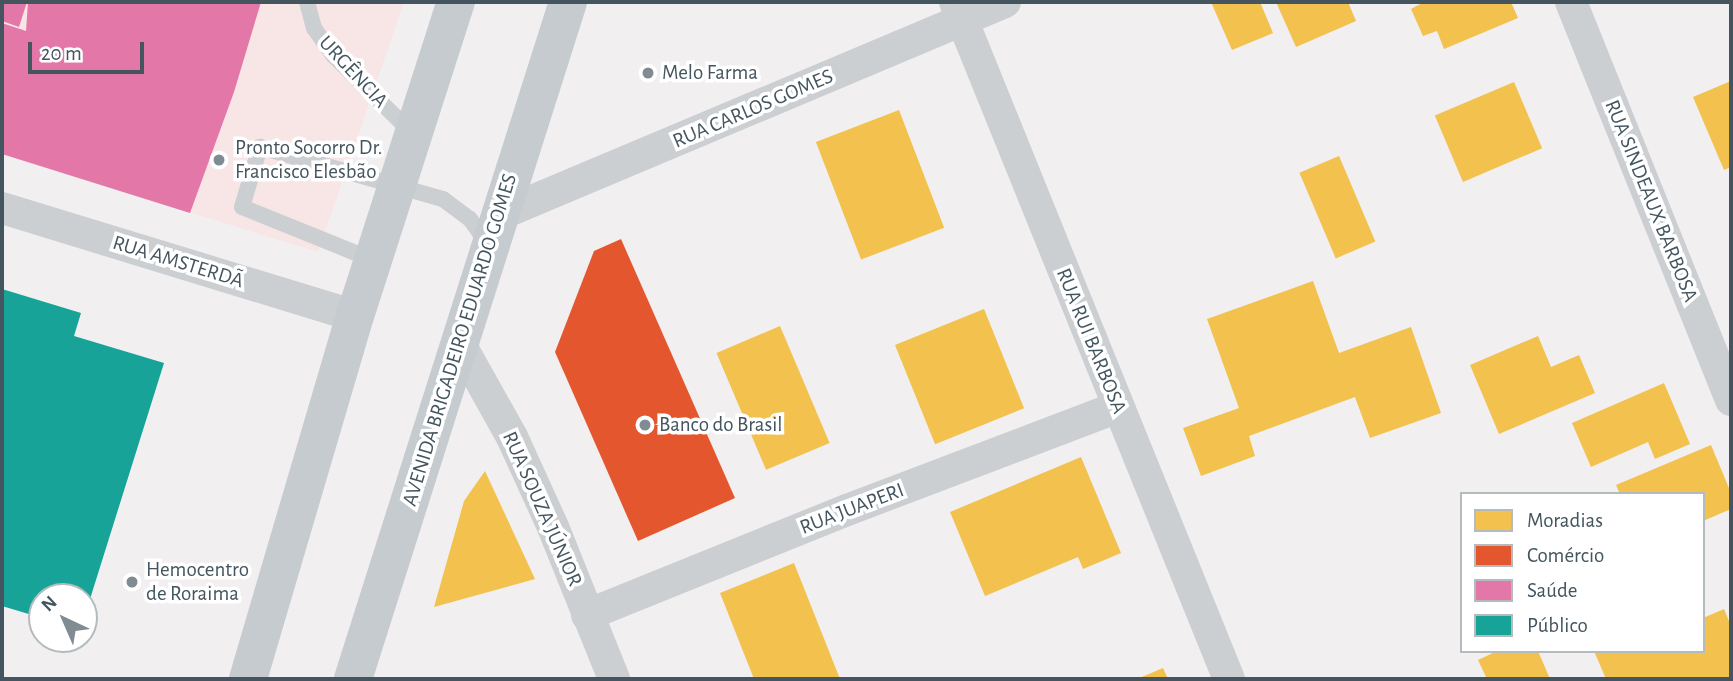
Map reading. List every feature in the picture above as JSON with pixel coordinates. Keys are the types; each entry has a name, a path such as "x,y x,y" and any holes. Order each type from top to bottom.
{"main road":[{"path":"248,679 355,316 456,2"},
{"name":"AVENIDA BRIGADEIRO EDUARDO GOMES","path":"353,679 568,2"}],"street":[{"name":"RUA CARLOS GOMES","path":"494,231 959,11 1005,2"},
{"name":"RUA SINDEAUX BARBOSA","path":"1572,2 1731,400"},
{"name":"RUA RUI BARBOSA","path":"959,11 1229,679"},
{"name":"RUA AMSTERDÃ","path":"2,208 355,316"},
{"name":"RUA SOUZA JÚNIOR","path":"460,344 512,437 553,527 614,679"},
{"name":"RUA JUAPERI","path":"587,615 847,510 1118,407"}],"lane":[{"name":"URGÊNCIA","path":"307,2 314,28 333,55 413,134"},
{"path":"373,260 242,206 260,147 443,199 470,219 494,231"}],"shaded area":[{"path":"2,2 404,2 318,252 2,154"}],"building: Moradias":[{"path":"1211,2 1260,2 1273,33 1232,50"},
{"path":"1276,2 1348,2 1356,21 1296,47"},
{"path":"1424,2 1511,2 1518,18 1444,49 1437,31 1423,36 1411,9"},
{"path":"1731,81 1731,167 1724,170 1693,97"},
{"path":"1514,82 1542,148 1463,182 1435,116"},
{"path":"899,110 944,228 861,260 816,142"},
{"path":"1339,156 1375,242 1336,258 1299,173"},
{"path":"1313,281 1339,353 1411,327 1441,413 1370,438 1355,397 1249,436 1255,456 1201,476 1183,428 1239,408 1207,319"},
{"path":"984,309 1024,408 935,444 895,345"},
{"path":"780,326 830,443 766,470 716,353"},
{"path":"1538,336 1551,367 1579,355 1595,393 1499,434 1470,365"},
{"path":"1664,383 1690,444 1655,459 1648,442 1591,467 1572,423"},
{"path":"1711,445 1731,493 1731,509 1705,520 1705,492 1619,492 1616,485"},
{"path":"1081,457 1121,553 1083,569 1078,557 985,596 950,512"},
{"path":"485,471 535,579 434,607 464,501"},
{"path":"794,563 840,679 754,679 720,593"},
{"path":"1724,609 1731,626 1731,679 1606,679 1595,653 1705,653 1705,617"},
{"path":"1493,653 1539,653 1550,679 1487,679 1478,660"},
{"path":"1163,668 1168,679 1137,679"}],"building: Comércio":[{"name":"Banco do Brasil","path":"621,239 735,498 638,541 555,352 594,251"}],"building: Saúde":[{"path":"2,2 27,2 19,27 2,21"},
{"path":"28,2 261,2 234,92 190,213 2,154 2,23 26,31"}],"building: Público":[{"path":"2,289 81,313 74,336 164,363 95,583 28,583 28,614 2,606"}],"place":[{"name":"Melo Farma","path":"648,73"},
{"name":"Pronto Socorro Dr. Francisco Elesbão","path":"219,160"},
{"name":"Banco do Brasil","path":"645,425"},
{"name":"Hemocentro de Roraima","path":"132,582"}]}
